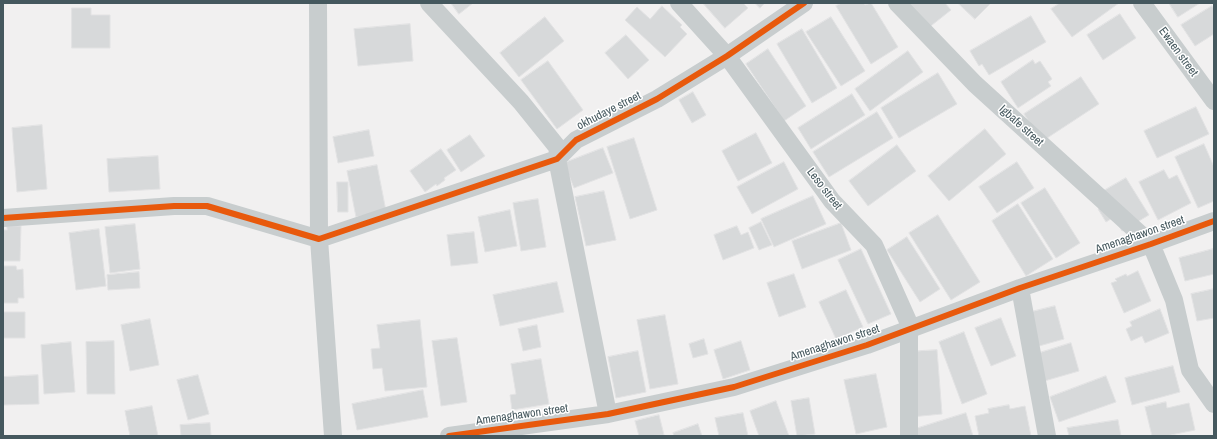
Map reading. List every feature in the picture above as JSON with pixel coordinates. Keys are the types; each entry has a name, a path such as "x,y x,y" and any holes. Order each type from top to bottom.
{"street":[{"path":"318,3 319,239 333,436"},
{"path":"429,3 521,102 558,148 557,159 608,414"},
{"name":"Leso street","path":"679,3 727,56 832,201 874,245 910,328"},
{"name":"okhudaye street","path":"319,239 557,159 576,140 657,99 727,56 804,3"},
{"name":"Igbafe street","path":"896,3 976,84 1151,244"},
{"name":"Ewaen street","path":"1142,3 1214,100"},
{"path":"3,218 174,206 207,206 319,239"},
{"name":"Amenaghawon street","path":"449,436 608,414 734,388 867,345 1020,288 1151,244 1214,220"},
{"path":"1151,244 1174,300 1190,370 1214,404"},
{"path":"1020,288 1047,436"},
{"path":"910,328 910,436"}],"building":[{"path":"451,3 473,3 459,14"},
{"path":"703,3 743,3 748,8 725,28"},
{"path":"755,3 765,3 760,8"},
{"path":"842,3 864,3 865,5 871,3 898,47 871,64 836,6"},
{"path":"906,3 945,3 951,10 927,29"},
{"path":"958,3 991,3 975,19"},
{"path":"1060,3 1119,3 1072,37 1051,9"},
{"path":"1169,3 1200,3 1178,17"},
{"path":"662,6 682,25 680,27 687,34 665,57 625,20 637,7 650,19"},
{"path":"1212,6 1214,9 1214,34 1195,46 1181,25"},
{"path":"72,8 91,8 91,15 110,15 110,48 72,48"},
{"path":"1120,14 1136,38 1103,60 1087,35"},
{"path":"1031,16 1046,42 989,75 982,64 979,66 970,51"},
{"path":"545,17 564,41 519,77 500,53"},
{"path":"831,17 865,71 841,86 806,32"},
{"path":"410,24 413,61 358,66 354,29"},
{"path":"802,29 837,88 812,103 777,44"},
{"path":"626,35 649,60 628,79 605,53"},
{"path":"768,49 806,106 784,121 746,64"},
{"path":"908,51 923,72 870,111 855,89"},
{"path":"1033,60 1035,64 1040,61 1052,79 1048,82 1051,86 1018,108 1001,82"},
{"path":"548,61 583,110 557,129 521,80"},
{"path":"938,73 957,104 899,138 881,108"},
{"path":"1081,77 1099,104 1038,144 1032,126 1024,114"},
{"path":"693,92 706,115 692,123 679,100"},
{"path":"852,94 865,115 811,149 798,128"},
{"path":"1196,107 1209,134 1157,158 1144,131"},
{"path":"877,112 893,138 829,177 813,152"},
{"path":"42,125 47,189 17,192 12,128"},
{"path":"985,129 1006,154 949,201 928,176"},
{"path":"369,130 374,156 338,163 333,137"},
{"path":"756,133 772,163 738,181 722,151"},
{"path":"470,135 485,156 461,172 447,150"},
{"path":"634,138 657,210 630,219 607,147"},
{"path":"1204,144 1214,167 1214,201 1198,208 1175,157"},
{"path":"897,145 916,171 868,206 849,181"},
{"path":"603,148 613,173 574,188 564,163"},
{"path":"441,149 456,170 444,178 445,180 437,186 436,184 425,192 410,171"},
{"path":"158,156 160,189 109,192 107,159"},
{"path":"784,162 798,189 752,214 737,187"},
{"path":"1017,162 1034,188 997,213 979,187"},
{"path":"377,165 386,211 356,217 347,171"},
{"path":"1164,170 1169,179 1177,175 1191,203 1158,220 1139,182"},
{"path":"1126,178 1149,215 1122,231 1114,217 1106,222 1098,209 1106,204 1100,193"},
{"path":"337,182 348,182 348,212 338,212"},
{"path":"1045,188 1080,243 1056,258 1021,203"},
{"path":"604,191 616,240 586,246 575,197"},
{"path":"813,196 826,224 774,247 761,219"},
{"path":"538,199 546,247 521,251 513,203"},
{"path":"1018,204 1053,259 1026,276 992,221"},
{"path":"510,210 517,246 485,252 478,217"},
{"path":"938,215 980,282 951,300 909,233"},
{"path":"761,222 772,245 759,250 749,228"},
{"path":"841,223 851,250 802,269 792,241"},
{"path":"135,224 140,269 110,273 105,227"},
{"path":"7,226 21,226 20,261 3,261 3,230 7,230"},
{"path":"737,226 741,235 748,232 754,248 723,260 714,235"},
{"path":"99,229 106,286 76,290 69,233"},
{"path":"474,232 478,263 451,266 447,235"},
{"path":"907,237 940,289 920,302 887,250"},
{"path":"861,249 891,314 868,324 838,260"},
{"path":"1213,249 1214,274 1185,281 1179,258"},
{"path":"3,266 16,266 17,270 23,269 24,298 18,298 18,303 4,303"},
{"path":"1138,271 1151,301 1124,313 1111,283 1117,281 1115,279 1126,274 1127,276"},
{"path":"139,272 140,288 108,290 107,275"},
{"path":"794,274 806,307 779,317 767,283"},
{"path":"557,282 564,312 500,326 493,295"},
{"path":"1214,289 1214,318 1197,321 1191,294"},
{"path":"846,290 863,327 836,339 819,302"},
{"path":"1055,306 1064,339 1032,348 1023,314"},
{"path":"1160,309 1169,333 1145,343 1142,336 1131,341 1126,329 1132,326 1130,322"},
{"path":"3,312 25,312 25,338 3,338"},
{"path":"665,315 678,384 650,389 637,320"},
{"path":"1001,318 1016,356 991,366 975,328"},
{"path":"150,319 159,365 130,371 121,325"},
{"path":"420,320 427,387 385,391 382,368 373,369 371,349 380,348 377,325"},
{"path":"537,325 541,347 523,351 518,329"},
{"path":"964,332 987,394 962,404 939,342"},
{"path":"457,338 467,402 441,406 432,341"},
{"path":"704,339 708,354 693,358 689,344"},
{"path":"114,341 115,394 87,394 86,342"},
{"path":"741,341 750,370 723,379 714,350"},
{"path":"71,342 75,392 44,394 41,345"},
{"path":"1071,343 1079,371 1041,382 1033,355"},
{"path":"937,350 942,414 911,417 906,352"},
{"path":"638,351 646,392 616,398 608,357"},
{"path":"541,359 549,404 512,410 510,395 516,394 511,364"},
{"path":"1173,366 1180,392 1132,405 1125,378"},
{"path":"876,374 887,427 856,434 844,380"},
{"path":"38,375 39,404 3,405 3,377"},
{"path":"198,375 209,414 188,420 177,380"},
{"path":"1106,376 1116,402 1059,422 1050,397"},
{"path":"423,390 428,417 357,430 352,404"},
{"path":"809,398 815,434 797,436 791,401"},
{"path":"776,401 789,436 759,436 750,411"},
{"path":"1166,402 1167,408 1189,403 1195,430 1166,436 1152,436 1145,407"},
{"path":"1009,405 1010,409 1025,406 1031,436 979,436 975,416 989,413 988,409"},
{"path":"152,406 158,436 130,436 125,411"},
{"path":"743,413 748,436 719,436 715,418"},
{"path":"966,413 973,436 917,436 915,429"},
{"path":"659,415 664,435 639,436 635,421"},
{"path":"1118,420 1121,436 1069,436 1067,428"},
{"path":"210,423 211,436 181,436 180,425"},
{"path":"698,424 702,436 674,436 673,433"}],"cycle path":[{"path":"3,218 174,206 207,206 319,239 557,159 576,140 657,99 727,56 804,3"},
{"path":"449,436 608,414 734,387 867,345 1020,288 1214,221"}]}
